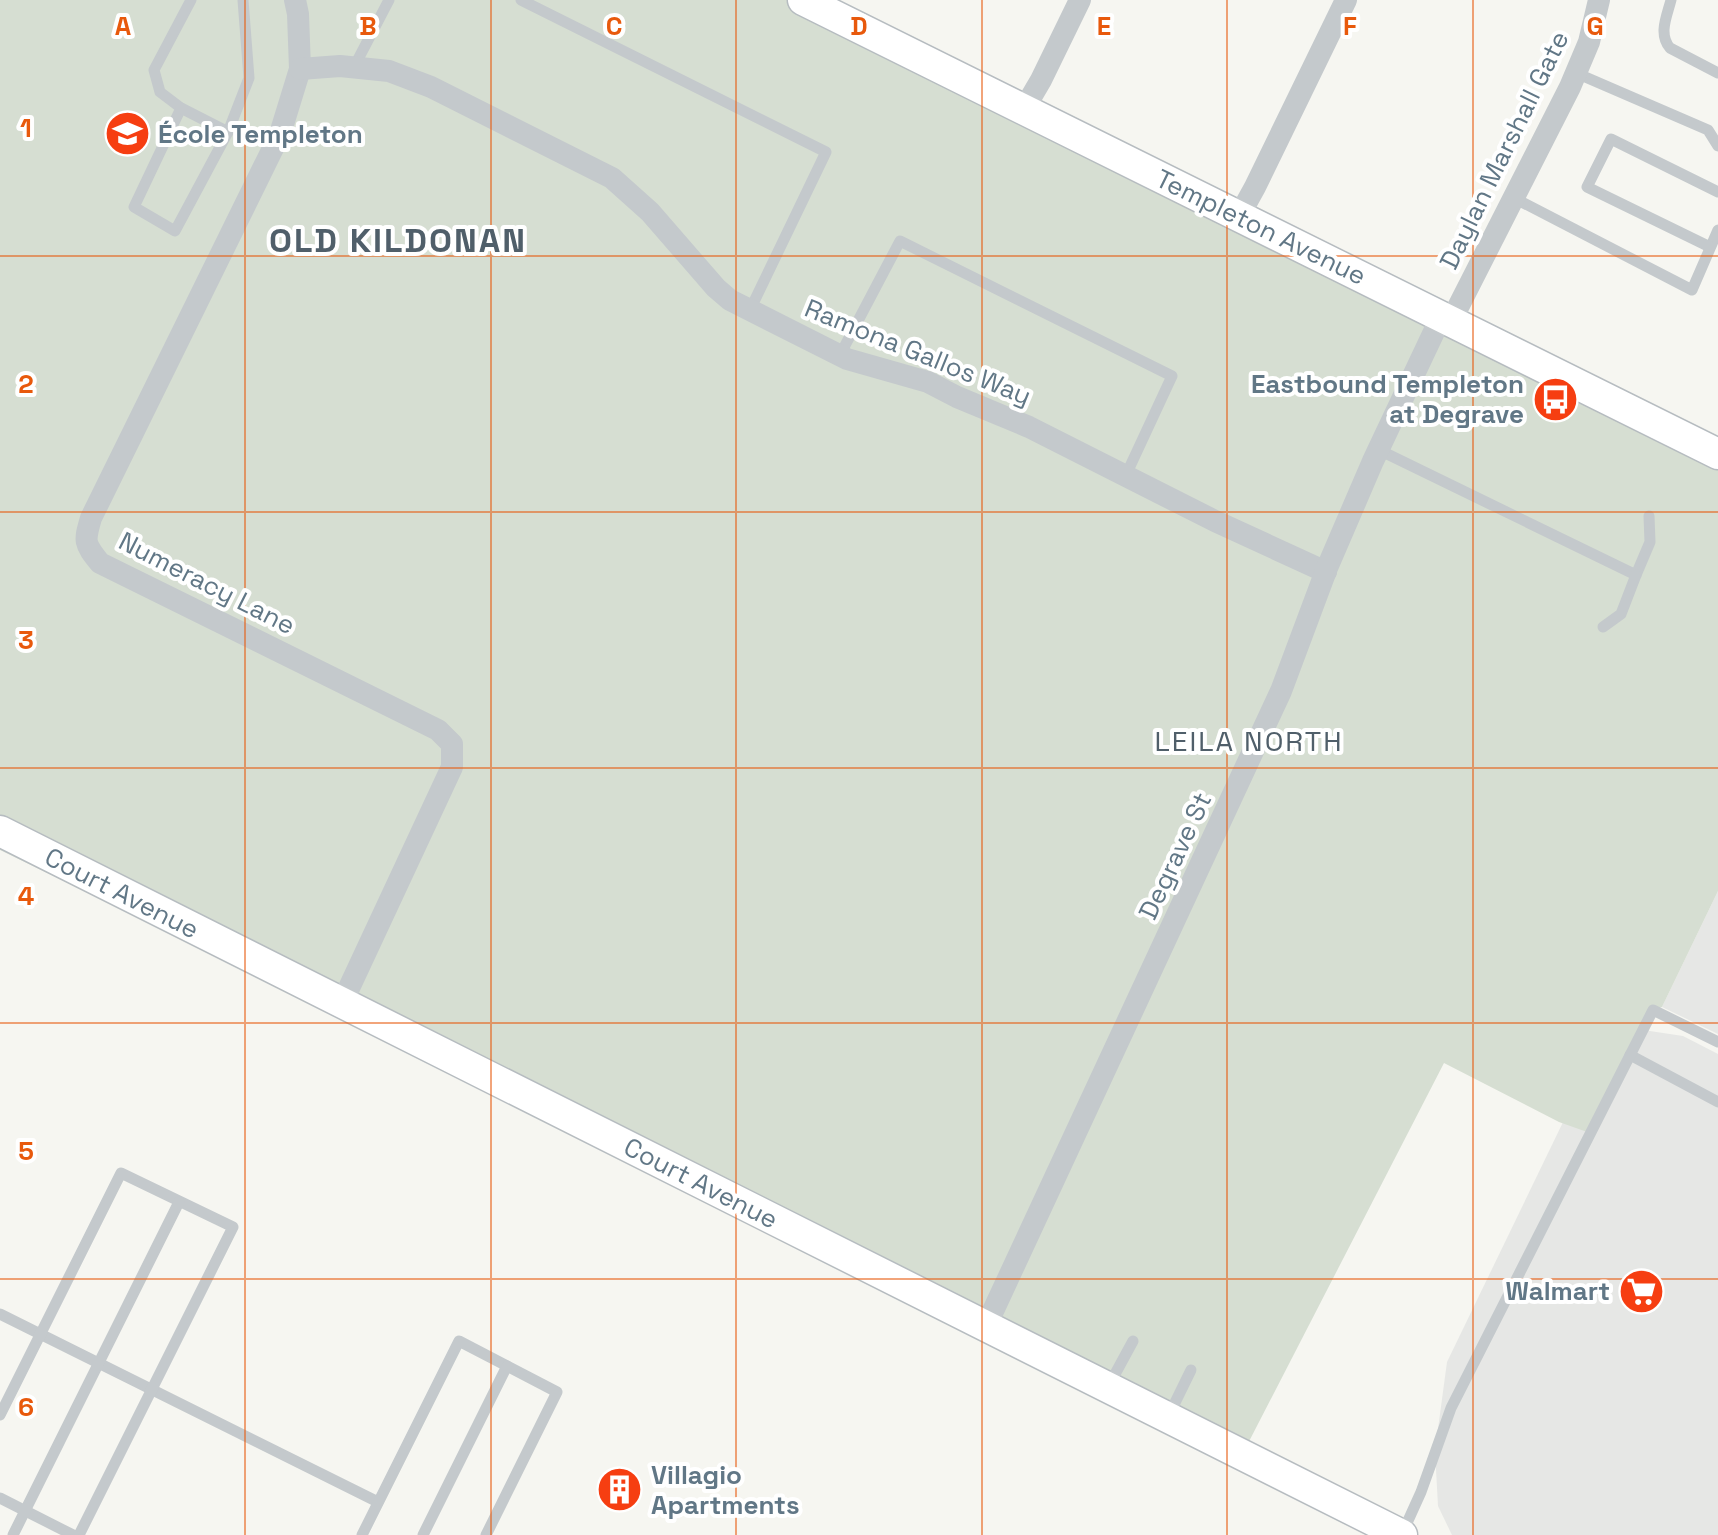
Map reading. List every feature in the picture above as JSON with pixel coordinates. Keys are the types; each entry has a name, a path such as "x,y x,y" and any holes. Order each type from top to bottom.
{"street":[{"name":"Numeracy Lane","path":"295,0 300,69 280,134 91,518 85,539 100,563 438,730 452,744 452,767 342,1003"},
{"path":"1024,109 1080,0"},
{"path":"1239,216 1346,0"},
{"name":"Daylan Marshall Gate","path":"1446,319 1514,198 1576,73 1589,42 1599,0"},
{"name":"Templeton Avenue","path":"808,1 1718,454"},
{"name":"Ramona Gallos Way","path":"300,69 340,66 389,71 431,87 612,178 650,212 730,300 847,359 928,382 1029,427 1215,521 1326,572"},
{"name":"Degrave St","path":"986,1326 1281,691 1326,572 1373,461 1446,319"},
{"name":"Court Avenue","path":"0,831 1402,1535"}],"lane":[{"path":"191,0 154,70 160,92 181,108 228,132"},
{"path":"181,108 134,207 175,231 228,132 249,78 243,0"},
{"path":"354,67 389,0"},
{"path":"521,0 826,152 750,310"},
{"path":"1671,0 1664,41 1670,48 1718,73"},
{"path":"1576,73 1713,127 1718,146"},
{"path":"1710,247 1587,187 1611,139 1718,192"},
{"path":"1514,198 1692,290 1718,230"},
{"path":"840,355 900,241 1172,376 1126,475"},
{"path":"1379,450 1636,575"},
{"path":"1603,627 1621,614 1650,542 1649,516"},
{"path":"1402,1535 1451,1408 1653,1010 1718,1042"},
{"path":"1630,1055 1718,1102"},
{"path":"0,1415 121,1173 233,1227 79,1535"},
{"path":"13,1535 179,1202"},
{"path":"0,1314 378,1502"},
{"path":"362,1535 459,1341 557,1392 486,1535"},
{"path":"1108,1387 1133,1341"},
{"path":"423,1535 507,1366"},
{"path":"1168,1417 1191,1370"},
{"path":"0,1498 73,1535"}],"shaded area":[{"path":"0,0 804,0 1718,454 1718,891 1662,1007 1653,1010 1590,1133 1559,1122 1444,1063 1242,1455 0,850"},
{"path":"1718,891 1718,1034 1662,1007"},
{"name":"Walmart","path":"1610,1025 1683,1036 1718,1054 1718,1535 1452,1535 1438,1506 1435,1451 1447,1362"}],"place":[{"name":"École Templeton","path":"127,134"},
{"name":"Eastbound Templeton at Degrave","path":"1555,399"},
{"name":"Walmart","path":"1641,1291"},
{"name":"Villagio Apartments","path":"620,1490"}],"district":[{"name":"OLD KILDONAN","path":"398,240"},
{"name":"LEILA NORTH","path":"1249,741"}]}
